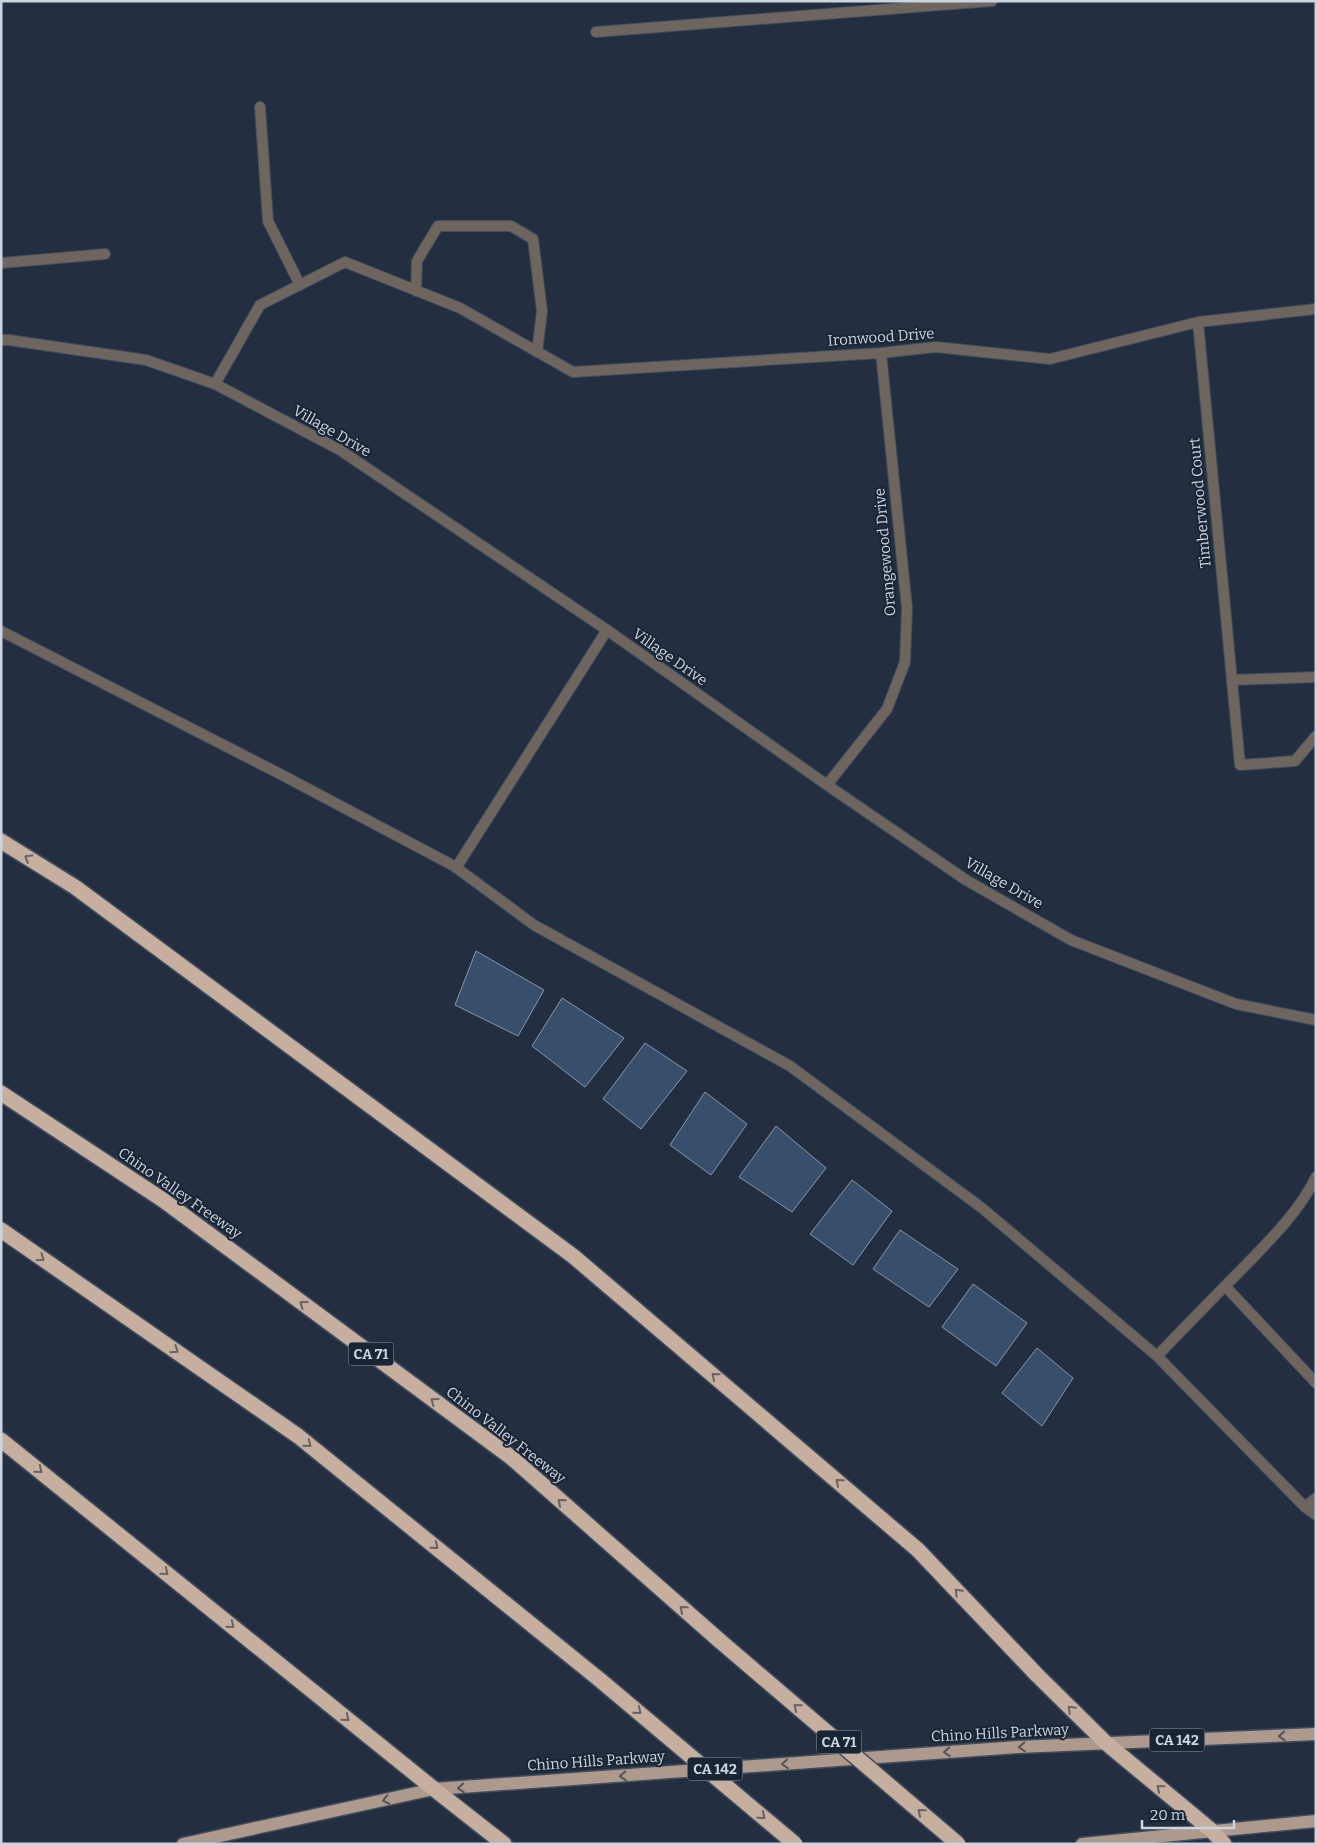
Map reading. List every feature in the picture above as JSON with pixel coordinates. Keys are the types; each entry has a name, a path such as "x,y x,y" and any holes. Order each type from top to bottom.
{"highway":[{"path":"1,841 75,887 573,1256 918,1550 1037,1675 1106,1743 1211,1830 1224,1844"},
{"name":"Chino Valley Freeway","path":"1,1093 163,1200 512,1458 720,1641 958,1844"},
{"path":"1,1230 298,1436 600,1680 795,1844"},
{"path":"1,1440 434,1790 504,1844"}],"main road":[{"name":"Chino Hills Parkway","path":"183,1844 434,1790 996,1748 1316,1734"},
{"path":"1082,1844 1316,1821"}],"street":[{"path":"596,32 992,1"},
{"path":"260,107 268,220 300,285"},
{"path":"416,291 417,261 438,226 511,226 533,239 542,311 538,352"},
{"path":"1,263 104,254"},
{"name":"Ironwood Drive","path":"215,384 260,305 345,262 460,308 573,372 881,353 936,347 1050,359 1198,322 1316,310"},
{"name":"Timberwood Court","path":"1198,322 1240,766 1296,761 1316,736"},
{"name":"Village Drive","path":"1,340 146,360 215,384 340,450 607,630 966,880 1071,940 1236,1004 1316,1020"},
{"name":"Orangewood Drive","path":"827,785 888,709 905,662 907,608 881,353"},
{"path":"1,630 282,775 456,868 534,925 790,1066 982,1208 1157,1356 1305,1507 1316,1515"},
{"path":"456,868 607,630"},
{"path":"1232,680 1316,677"},
{"path":"1157,1356 1294,1213 1316,1177"},
{"path":"1225,1286 1316,1382"},
{"path":"1305,1507 1316,1498"}],"building":[{"path":"476,951 544,990 518,1036 455,1005"},
{"path":"562,998 624,1038 585,1087 532,1046"},
{"path":"645,1043 687,1071 641,1129 603,1099"},
{"path":"705,1092 747,1124 711,1175 670,1145"},
{"path":"776,1126 826,1168 792,1212 739,1177"},
{"path":"852,1180 892,1211 853,1265 810,1234"},
{"path":"900,1230 958,1269 929,1307 873,1269"},
{"path":"973,1284 1027,1323 996,1366 942,1327"},
{"path":"1037,1348 1073,1378 1042,1426 1002,1393"}]}
